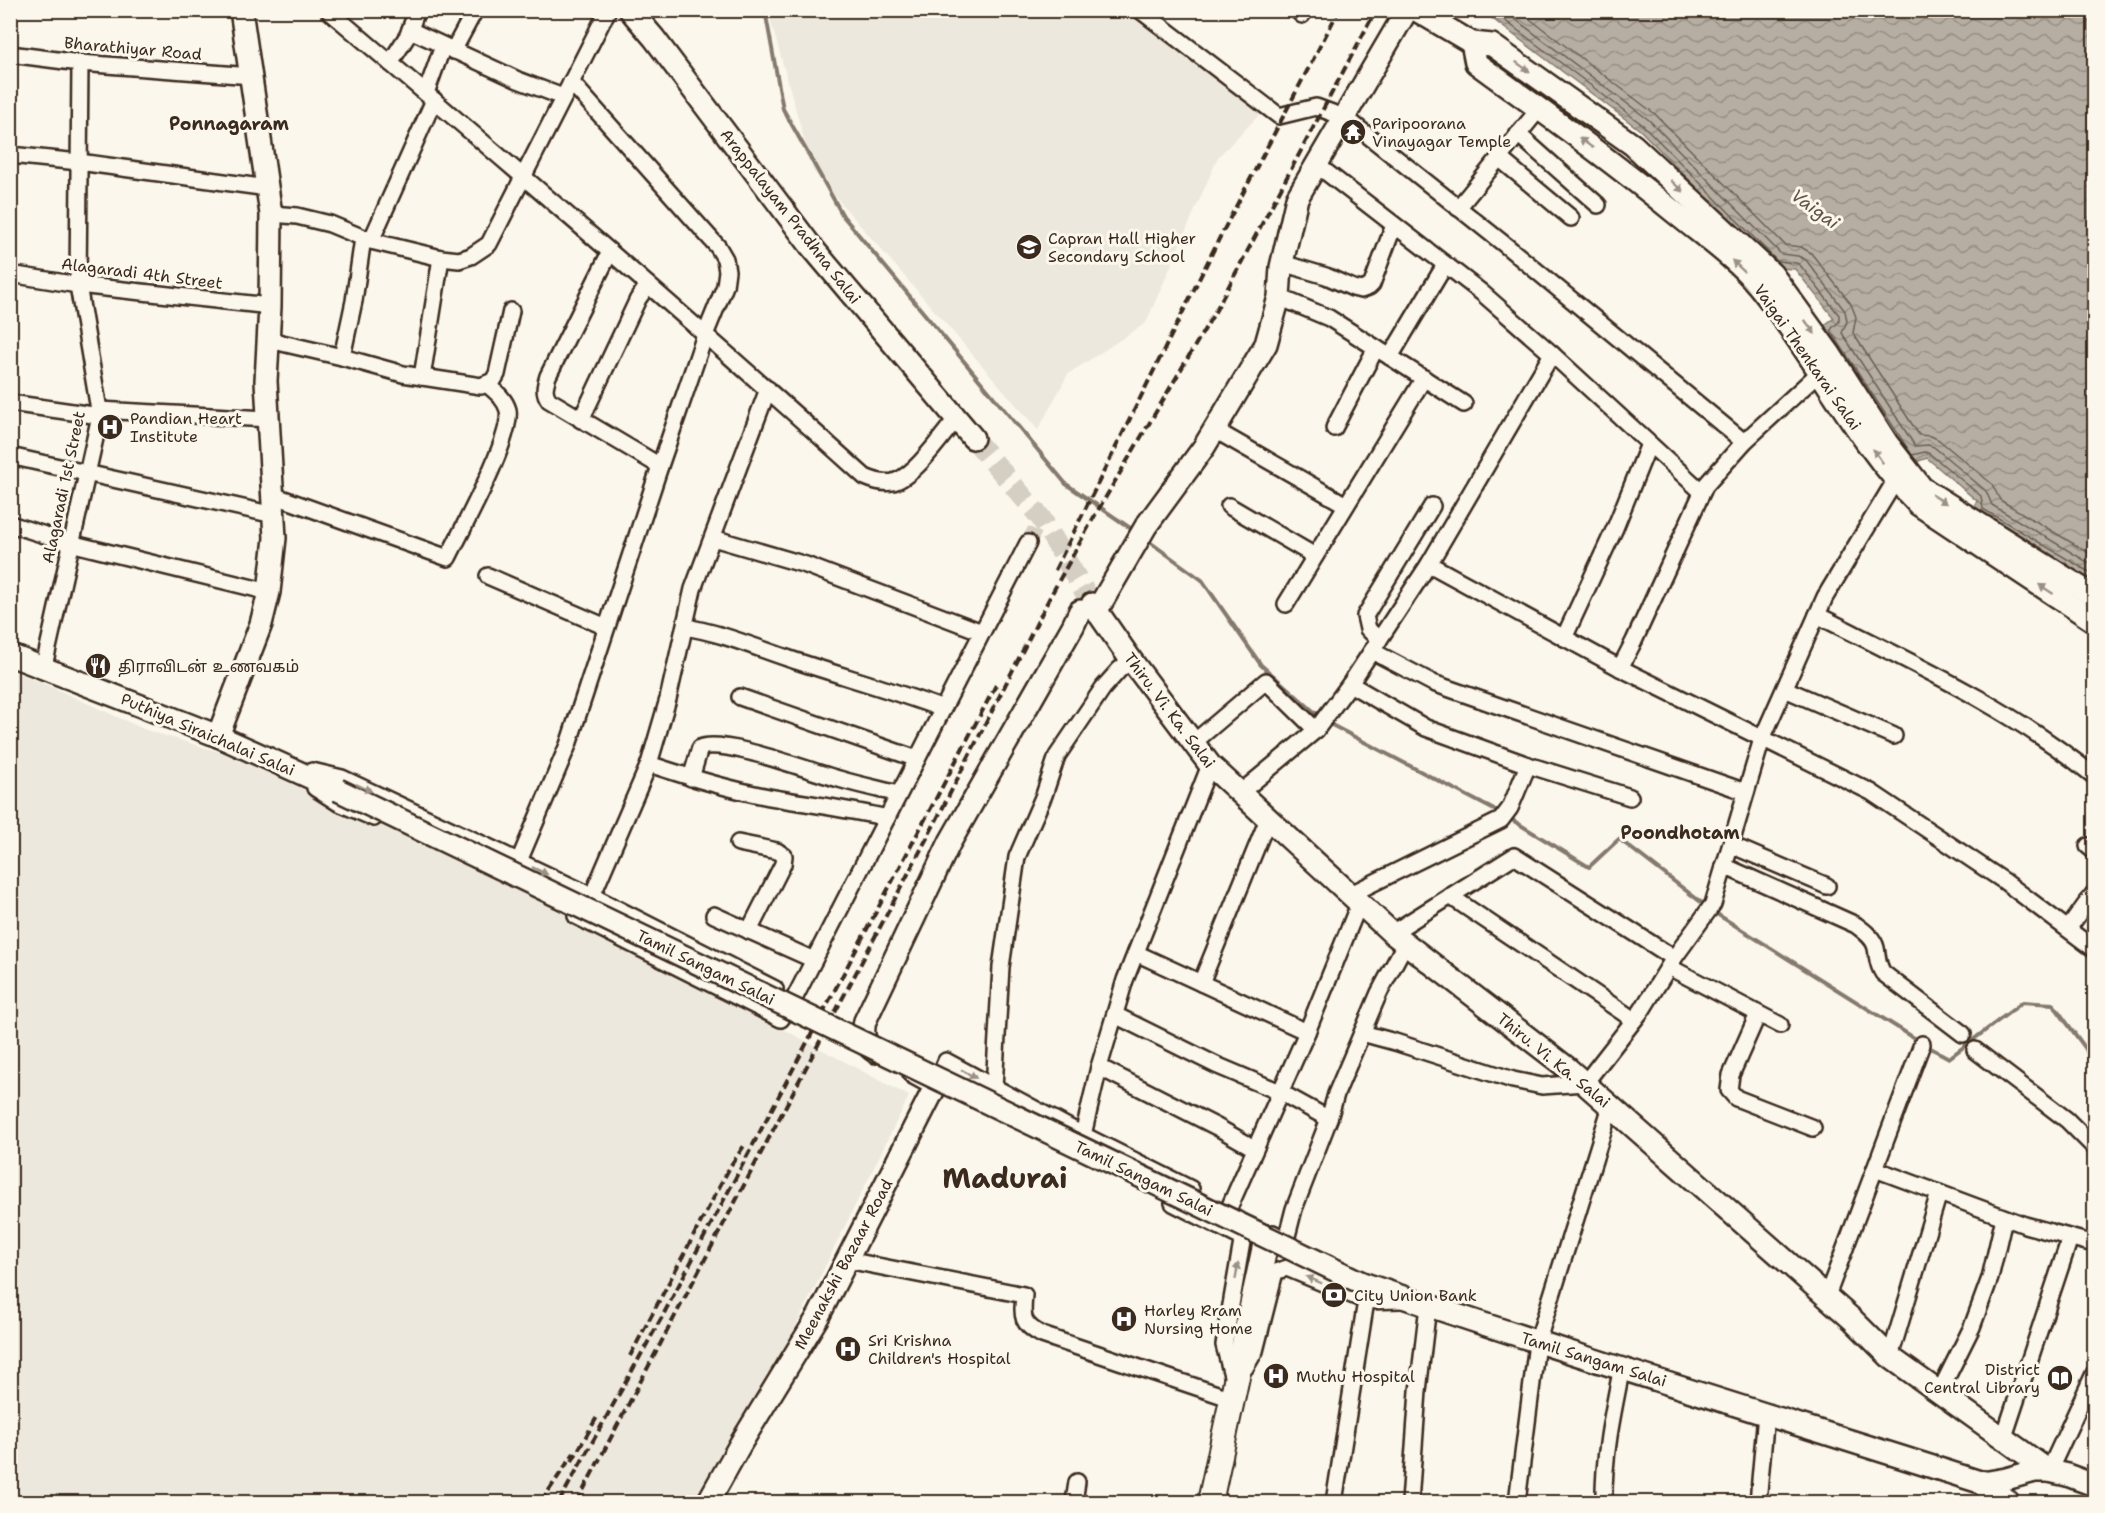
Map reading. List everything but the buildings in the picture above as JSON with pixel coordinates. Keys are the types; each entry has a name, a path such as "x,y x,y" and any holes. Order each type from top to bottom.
{"main road":[{"path":"1210,1503 1242,1349 1276,1239"},
{"path":"1983,1483 2007,1503"}],"street":[{"path":"218,736 261,624 275,538 266,381 271,214 241,10"},
{"path":"390,63 410,30 417,10"},
{"path":"342,357 367,240 430,97 448,48 476,10"},
{"path":"271,214 297,216 330,224 367,240 441,258 459,260 477,253 489,244 608,10"},
{"name":"Arappalayam Pradhna Salai","path":"630,10 654,38 810,245 973,438"},
{"path":"1140,10 1279,116 1316,107 1346,118 1744,442"},
{"path":"1233,1392 1224,1345 1242,1242 1238,1236 936,1085 869,1048 864,1039 863,1030 865,1021 950,842 1089,609 1204,447 1266,344 1279,297 1282,263 1297,198 1346,118 1407,10"},
{"name":"Vaigai Thenkarai Salai","path":"1416,10 1472,43 1492,45 1633,145 1772,274 1830,354 1887,443 1922,488 2094,596"},
{"path":"334,13 768,389 865,477 878,482 890,483 901,480 915,468 956,419"},
{"path":"410,30 518,80 563,97"},
{"name":"Vaigai Thenkarai Salai","path":"1472,43 1476,63 1610,160 1738,265 1757,284 1895,481 1927,511 2094,621"},
{"name":"Bharathiyar Road","path":"10,54 80,63 252,76"},
{"name":"Alagaradi 1st Street","path":"44,666 99,413 78,285 80,63"},
{"path":"519,861 568,745 660,466 705,335 725,286 727,271 725,259 718,247 571,82"},
{"path":"1458,208 1539,109"},
{"path":"1518,134 1598,205"},
{"path":"10,155 79,162 268,188"},
{"path":"1499,158 1571,218"},
{"path":"1317,165 1481,292 1702,492"},
{"path":"1282,263 1326,276 1361,290 1372,284 1394,225"},
{"path":"610,252 548,376 544,390 549,400 660,466"},
{"path":"422,377 441,258"},
{"path":"1390,357 1445,264"},
{"name":"Alagaradi 4th Street","path":"10,274 78,285 270,306"},
{"path":"581,420 638,299 648,285"},
{"path":"1279,297 1329,318 1464,404"},
{"path":"269,340 422,377 481,386 488,385 497,374 511,311"},
{"path":"1334,428 1376,348"},
{"path":"1240,793 1316,730 1350,684 1429,564 1552,354"},
{"path":"1620,668 1705,486 1744,442 1820,372"},
{"path":"1286,604 1424,378"},
{"path":"10,456 86,472 274,505 448,558 481,492 505,436 508,420 507,407 488,385"},
{"path":"592,896 648,764 668,699 693,589 768,389"},
{"path":"10,403 99,413 269,419"},
{"path":"1215,430 1346,505"},
{"path":"1564,638 1615,528 1649,444"},
{"path":"1362,1033 1522,1082 1542,1086 1584,1083 1634,1020 1709,910 1762,739 1826,597 1895,481"},
{"path":"1229,506 1315,556"},
{"path":"1432,507 1365,616 1365,622 1376,645 1432,683 1746,792"},
{"path":"10,524 70,543 268,592"},
{"path":"713,538 806,565 982,632"},
{"path":"272,761 337,802 431,843 781,1019 794,999 1028,543"},
{"path":"1429,564 1620,668 1871,792 2004,881 2094,949"},
{"path":"488,576 606,627"},
{"name":"Thiru. Vi. Ka. Salai","path":"1089,609 1131,660 1210,765 1354,899 1399,938 1611,1106 1827,1296 1890,1357 2049,1471"},
{"path":"1817,615 1972,694 2071,757 2094,776"},
{"path":"685,627 731,637 788,659 943,709"},
{"name":"Puthiya Siraichalai Salai","path":"10,655 44,666 218,736 338,790"},
{"path":"994,1088 1001,967 1017,857 1044,795 1057,756 1103,688 1131,660"},
{"path":"1193,742 1266,681 1316,730"},
{"path":"1350,684 1426,728 1528,765 1630,797"},
{"path":"1785,689 1894,736"},
{"path":"741,697 917,759"},
{"path":"691,778 700,748 712,745 767,756 822,774 898,794"},
{"path":"272,761 342,778 592,896 794,999"},
{"path":"648,764 691,778 767,796 887,818"},
{"path":"1083,1135 1099,1066 1125,980 1210,765"},
{"path":"1229,1208 1306,1032 1354,899 1505,814 1528,765"},
{"name":"Tamil Sangam Salai","path":"338,790 1276,1239 1364,1292 1419,1303 1537,1343 1622,1367 1983,1483"},
{"path":"1201,983 1268,819"},
{"path":"738,843 777,851 784,855 783,864 749,931"},
{"path":"1731,844 1827,886"},
{"path":"936,1085 946,1061 1083,1135 1229,1208 1276,1239 1294,1209 1329,1119 1336,1094 1379,993 1399,938 1450,896 1514,856 1672,963 1780,1025"},
{"path":"1724,866 1856,925 1874,943 1879,967 1883,972 1963,1034"},
{"path":"2068,929 2094,893"},
{"path":"1450,896 1634,1020"},
{"path":"714,915 814,960"},
{"path":"1136,953 1306,1032"},
{"path":"1758,1014 1731,1075 1729,1090 1736,1098 1813,1128"},
{"path":"1115,1015 1216,1065 1280,1092 1329,1119"},
{"path":"1827,1296 1922,1044"},
{"path":"1975,1050 2067,1120 2094,1147"},
{"path":"1099,1066 1254,1148"},
{"name":"Meenakshi Bazaar Road","path":"708,1503 741,1443 819,1315 936,1085"},
{"path":"1516,1503 1537,1343 1611,1106"},
{"path":"1875,1169 2004,1218 2094,1244"},
{"path":"1890,1357 1939,1193"},
{"path":"1939,1393 1972,1327 1990,1278 2004,1218"},
{"path":"2003,1440 2070,1238"},
{"path":"846,1260 1024,1295 1022,1314 1025,1323 1042,1335 1233,1392"},
{"path":"1233,1392 1255,1351 1275,1272 1287,1268 1364,1292 1334,1503"},
{"path":"1410,1503 1419,1391 1419,1303"},
{"path":"1604,1503 1605,1472 1615,1398 1622,1367"},
{"path":"2049,1471 2094,1374"},
{"path":"1758,1503 1766,1414"},
{"path":"1983,1483 2035,1471 2049,1471 2094,1485"},
{"path":"1074,1503 1077,1482"}],"shaded area":[{"name":"Capran Hall Higher Secondary School","path":"768,11 1130,11 1264,110 1218,157 1146,323 1068,374 1038,430 813,171"},
{"path":"10,670 146,730 223,753 496,876 909,1096 791,1336 695,1502 11,1502"}],"water":[{"name":"Vaigai","path":"1474,11 2094,11 2094,582 1973,510 1977,501 1927,458 1910,464 1822,327 1834,318 1795,269 1776,268 1640,130 1486,14"}],"waterway":[{"path":"765,10 783,109 843,216 1066,484 1136,532"},
{"path":"1147,540 1202,580 1261,665 1320,717"},
{"path":"1326,722 1500,813"},
{"path":"1509,818 1589,867 1619,839 1706,906"},
{"path":"1712,911 1919,1041"},
{"path":"1925,1045 1949,1058 2023,1002 2053,1004 2086,1049 2094,1071"}],"tunnel":[{"path":"973,438 1041,518 1092,604"},
{"path":"1028,543 1041,518"}],"railway":[{"path":"1055,570 1220,237 1339,10"},
{"path":"577,1502 936,821 1051,595 1094,517 1216,310 1376,10"},
{"path":"559,1502 662,1317 996,685"},
{"path":"630,1356 731,1165 746,1143"},
{"path":"572,1461 597,1417"},
{"path":"541,1502 574,1453"}],"place":[{"name":"Paripoorana Vinayagar Temple","path":"1353,132"},
{"name":"Capran Hall Higher Secondary School","path":"1029,247"},
{"name":"Pandian Heart Institute","path":"110,427"},
{"name":"திராவிடன் உணவகம்","path":"98,666"},
{"name":"City Union Bank","path":"1334,1295"},
{"name":"Harley Rram Nursing Home","path":"1124,1319"},
{"name":"Sri Krishna Children's Hospital","path":"848,1349"},
{"name":"Muthu Hospital","path":"1276,1376"},
{"name":"District Central Library","path":"2060,1378"}],"district":[{"name":"Ponnagaram","path":"229,124"},
{"name":"Poondhotam","path":"1680,833"},
{"name":"Madurai","path":"1005,1178"}]}
